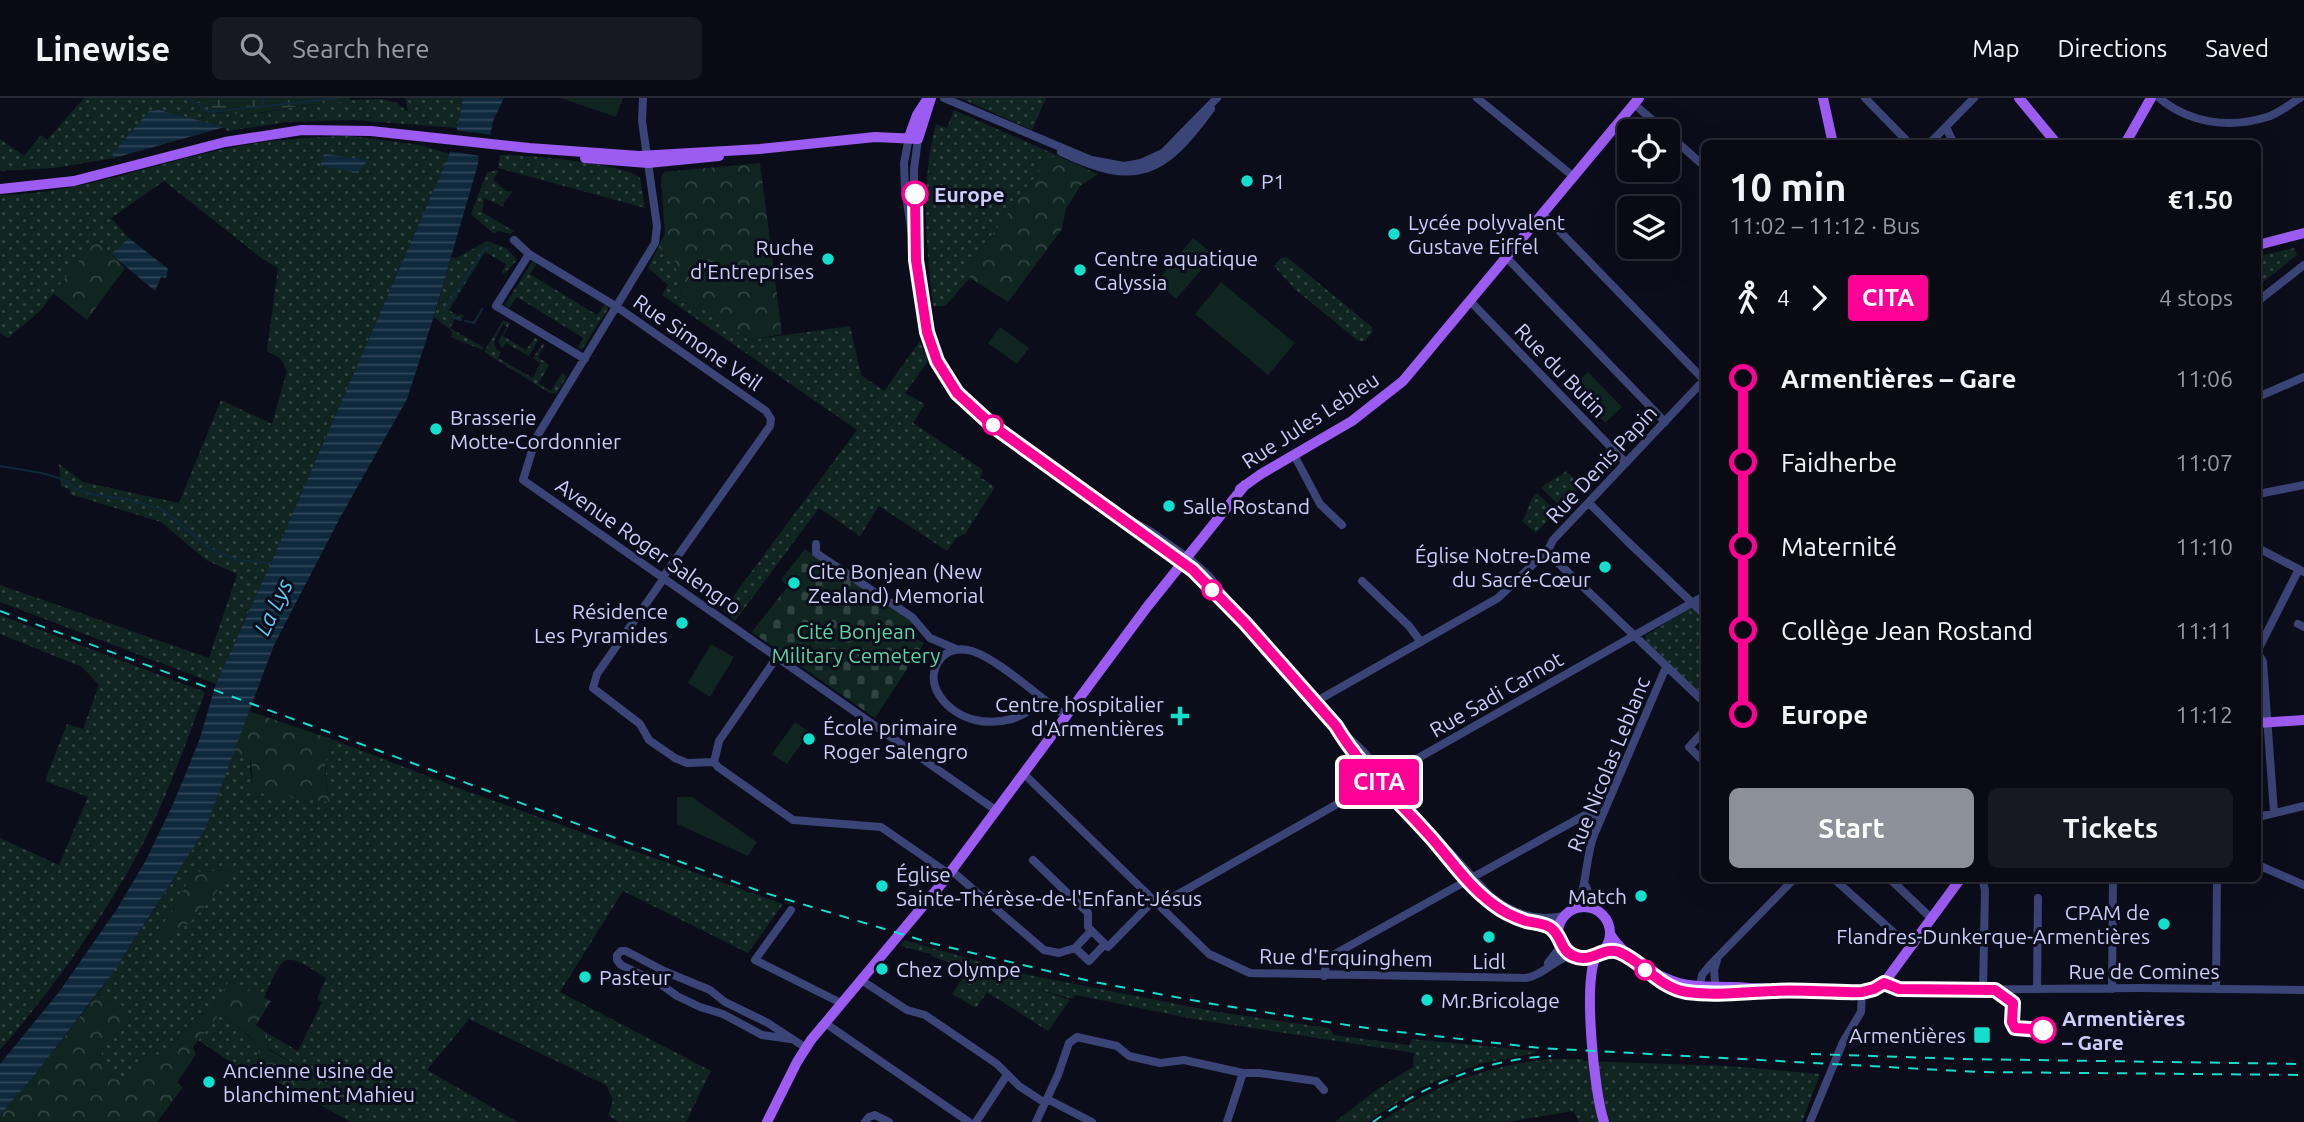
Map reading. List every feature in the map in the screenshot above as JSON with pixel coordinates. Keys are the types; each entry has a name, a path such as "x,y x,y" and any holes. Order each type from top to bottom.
{"main road":[{"path":"0,189 74,181 225,142 273,133 337,129 529,148 604,160 647,160 875,137 914,138 917,116 930,98"},
{"path":"1823,98 1832,140"},
{"path":"2018,98 2054,140"},
{"path":"2127,140 2151,98"},
{"name":"Rue Jules Lebleu","path":"767,1122 806,1048 950,873 1183,558 1245,485 1352,421 1389,393 1421,363 1637,101"},
{"path":"2261,244 2304,233"},
{"path":"2263,723 2304,720"},
{"path":"1575,957 1587,959 1598,954 1620,952 1669,986 1699,990 1862,992 1884,983 1958,882"},
{"path":"1954,889 1962,882"},
{"path":"1591,994 1586,971 1559,939 1560,924 1570,912 1584,907 1594,909 1606,919 1610,934 1623,950 1648,968 1699,990"},
{"path":"1604,1122 1594,1074 1591,994 1592,967 1598,954 1608,943 1610,934"}],"street":[{"path":"529,254 496,306 585,359 648,257 656,238 642,116 643,98"},
{"path":"944,98 1098,162 1117,166 1153,159 1168,149 1218,98"},
{"path":"1478,98 1574,177"},
{"path":"1865,98 1906,140"},
{"path":"1934,140 1974,98"},
{"path":"2159,98 2197,120 2222,122 2271,116 2300,98"},
{"path":"2169,98 2184,114"},
{"path":"1637,101 1654,119"},
{"path":"1946,127 1952,140"},
{"path":"914,138 904,163 904,183 928,336 937,361 957,393 993,426 1117,513 1143,526 1183,558 1245,623 1336,726 1346,744 1382,779 1470,879 1502,910 1518,918 1548,926 1559,939 1556,953 1536,975"},
{"path":"1680,145 1701,163"},
{"path":"1544,214 1701,377"},
{"path":"514,240 529,254 617,307"},
{"path":"1507,258 1665,422"},
{"path":"2261,299 2304,265"},
{"name":"Rue du Butin","path":"1471,302 1626,463"},
{"name":"Rue Simone Veil","path":"617,307 766,411 771,419 770,426 664,578"},
{"name":"Avenue Roger Salengro","path":"585,359 536,438 523,480 997,810"},
{"path":"2261,396 2304,377"},
{"name":"Rue Denis Papin","path":"1315,702 1498,598 1548,550 1550,543 1701,383"},
{"path":"1294,455 1320,504 1342,526"},
{"path":"2261,493 2304,485"},
{"path":"1589,503 1701,611"},
{"path":"817,544 816,554 912,617 925,634 956,649 983,656 1065,715"},
{"path":"1548,550 1554,559 1701,699"},
{"path":"2261,550 2301,570 2261,645"},
{"path":"664,578 593,682 597,692 640,724 649,740 681,762 713,762 793,820 878,826 950,873 1044,950 1059,953 1075,948 1091,931"},
{"path":"1362,581 1409,626 1421,642"},
{"name":"Rue Sadi Carnot","path":"1106,945 1156,903 1382,779 1701,598"},
{"path":"956,649 947,653 938,663 934,679 940,697 960,714 974,720 999,722 1021,715 1045,701"},
{"path":"713,762 719,741 777,657"},
{"path":"2261,658 2263,723 2274,813"},
{"name":"Rue Nicolas Leblanc","path":"1570,912 1582,898 1588,850 1666,667"},
{"path":"1701,734 1689,747 1701,758"},
{"name":"Rue d'Erquinghem","path":"1023,773 1209,954 1254,974 1520,978 1536,975 1558,960 1575,957"},
{"path":"2261,816 2304,806"},
{"path":"1324,976 1326,965 1333,956 1586,815 1601,817"},
{"path":"1033,860 1088,913 1088,927 1106,945 1089,961 1075,948"},
{"path":"2261,866 2304,885"},
{"name":"Rue Nicolas Leblanc","path":"1585,874 1588,895 1594,909"},
{"path":"1470,879 1495,900 1516,912 1542,919 1570,912"},
{"path":"1699,990 1702,975 1791,882"},
{"path":"1837,882 1910,948"},
{"path":"1893,882 1932,919"},
{"path":"1983,882 1983,990"},
{"path":"2112,989 2113,882"},
{"path":"2216,989 2217,882"},
{"path":"2037,989 2038,898"},
{"path":"791,910 755,960 841,1003"},
{"path":"790,1039 762,1035 677,996 659,983 621,965 617,955 622,951 628,952 664,971 710,990 806,1048"},
{"path":"1716,990 1714,970 1718,957"},
{"path":"861,979 907,1010 925,1016 997,1064 1019,1086 1092,1122"},
{"name":"Rue de Comines","path":"1884,983 1897,989 2304,990"},
{"path":"1810,1122 1843,1042 1861,1012 1862,992"},
{"path":"710,1010 717,996"},
{"path":"825,1023 969,1122"},
{"path":"1036,1122 1072,1039 1079,1037 1117,1045 1129,1056 1160,1063 1184,1060 1244,1073 1316,1082 1324,1090"},
{"path":"1227,1122 1244,1073"},
{"path":"976,1122 1007,1075"},
{"path":"865,1122 875,1115 889,1122"}],"green space":[{"path":"84,98 195,98 217,112 236,114 262,113 351,100 382,99 397,103 408,112 405,98 463,98 457,128 355,120 287,122 227,131 224,127 159,110 150,111 112,154 114,158 54,168 0,171 0,139 24,156 41,135 47,140"},
{"path":"195,98 351,100 234,114 207,107"},
{"path":"560,98 623,98 616,117"},
{"path":"960,98 1046,98 1032,130"},
{"path":"954,110 1056,155 1043,166 968,267 970,278 945,306 933,306 926,215 928,170 936,124 947,128"},
{"path":"351,136 420,145 449,154 216,684 0,602 0,585 209,658 237,574 206,560 161,522 70,494 70,490 61,486 59,464 83,482 179,503 221,400 272,424 287,371 281,359 267,351 278,268 264,260 164,181 111,218 129,238 111,254 96,239 40,311 8,338 0,333 0,195 57,190 240,146"},
{"path":"500,155 596,164 632,173 640,178 645,208 498,168"},
{"path":"1056,155 1098,174 1080,186 1066,209 1062,229 1008,302 970,278 968,267 1043,166"},
{"path":"760,163 782,334 750,340 682,296 674,258 658,248 665,233 661,178 664,172"},
{"path":"499,170 493,180 506,191 513,191 504,202 504,207 484,198 482,212 514,231 510,234 499,231 494,234 471,214 487,172"},
{"path":"1193,238 1214,255 1176,299 1156,282"},
{"path":"96,239 125,268 87,320 53,293"},
{"path":"487,241 506,248 517,260 504,274 502,272 506,264 485,252 449,310 458,316 464,316 460,321 455,319 450,328 483,347 482,350 451,337 452,331 434,317 451,257 456,258"},
{"path":"658,248 674,258 682,296 750,340 850,326 861,375 884,391 920,341 929,360 905,393 925,404 913,423 983,470 980,477 995,487 965,534 956,538 947,551 879,506 860,536 819,508 735,621 723,610 857,430 662,295 668,285 648,268"},
{"path":"2294,248 2297,255 2261,284 2261,255"},
{"path":"1287,257 1372,327 1372,333 1365,341 1358,341 1295,289 1274,266 1281,258"},
{"path":"533,260 537,263 530,274 597,315 605,304 607,305 608,309 581,351 581,348 577,349 583,338 517,297 509,308 505,305"},
{"path":"1221,282 1295,343 1268,375 1195,314"},
{"path":"503,320 510,323 503,336 526,350 535,338 538,340 529,356 506,343 503,348 498,342 507,327 503,324 494,341 496,349 501,352 498,358 533,378 540,363 533,358 543,343 545,344 538,357 549,365 539,383 551,391 562,373 567,376 556,394 548,392 484,352"},
{"path":"1000,327 1029,348 1017,364 988,343"},
{"path":"1588,372 1622,407 1605,423 1571,388"},
{"path":"1566,471 1577,481 1579,487 1561,507 1541,488"},
{"path":"1537,493 1556,511 1536,533 1522,521"},
{"name":"Cité Bonjean Military Cemetery","path":"805,549 913,620 909,635 924,643 875,718 752,632 788,586 781,580"},
{"path":"1690,608 1701,616 1701,693 1646,642 1645,636"},
{"path":"0,615 205,692 164,798 135,859 72,958 0,1050 0,838 59,865 88,797 45,781 67,724 83,729 99,685 82,667 0,634"},
{"path":"711,644 734,657 710,697 688,683"},
{"path":"249,711 334,740 326,762 330,802 292,798 285,790 276,799 253,789 251,759 232,756"},
{"path":"795,722 810,732 787,764 772,754"},
{"path":"334,740 469,792 783,904 748,953 623,891 560,992 711,1071 686,1122 619,1122 608,1116 613,1100 606,1085 469,1019 427,1070 518,1122 350,1122 342,1117 353,1098 269,1049 267,1033 298,1051 322,1002 317,999 326,978 293,960 286,960 281,964 264,998 230,980 211,1009 194,1019 166,1051 148,1059 126,1080 113,1077 102,1065 102,1049 123,1006 105,1000 98,993 205,830 232,756 251,759 250,771 254,789 276,799 285,789 329,802 326,762 329,747","holes":["232,870 214,896 164,923 194,872"]},
{"path":"677,797 692,797 757,842 748,856 677,824"},
{"path":"233,870 192,920 172,934 162,937 164,923 194,872"},
{"path":"904,940 981,962 988,967 1218,1012 1329,1028 1334,1035 1409,1045 1412,1039 1536,1053 1479,1064 1444,1078 1420,1088 1367,1122 1335,1122 1379,1088 1413,1067 1414,1053 1194,1019 1076,995 1072,999 1034,988 1070,1000 1048,1031 987,992 976,1008 952,994 969,969 931,954 900,946"},
{"path":"230,980 271,1001 256,1025 267,1033 269,1050 353,1099 342,1117 259,1072 256,1044 248,1034 220,1013 193,1047 196,1054 177,1083 183,1087 157,1122 0,1122 0,1115 98,993 105,1000 123,1006 128,1015 102,1049 102,1065 113,1077 126,1079 148,1059 166,1051 194,1019 211,1009"},
{"path":"220,1013 256,1044 259,1072 244,1071 198,1040"},
{"path":"1550,1059 1729,1066 1820,1074 1802,1122 1579,1122 1573,1111 1507,1122 1380,1122 1461,1079 1503,1067"}],"water":[{"name":"La Lys","path":"463,98 504,98 493,121 489,144 479,146 478,164 407,399 341,516 274,645 205,830 114,971 34,1076 0,1115 0,1064 59,992 117,909 146,860 174,802 199,741 216,684 454,143"},
{"path":"159,110 225,127 114,158 112,154 149,111"},
{"path":"324,154 368,160 358,173 320,166"},
{"path":"129,238 168,269 166,278 161,277 155,291 111,254"}],"pier":[{"path":"453,130 494,135 491,148 482,150 481,156 447,151"}],"waterway":[{"path":"189,98 209,112 339,98"},
{"path":"261,107 264,98"},
{"path":"444,310 484,250 488,248"},
{"path":"465,321 474,323 482,309"},
{"path":"454,317 461,320"},
{"name":"La Lys","path":"0,466 41,473 63,479 74,488 89,494 126,499 163,510 212,550 238,560 271,563"}],"railway":[{"path":"0,611 762,892 931,943 1094,982 1373,1029 1540,1048 1979,1072 2304,1075"},
{"path":"1811,1054 2304,1064"},
{"path":"1373,1122 1414,1096 1458,1076 1503,1062 1551,1056"}],"bus line":[{"name":"CITA","path":"915,194 916,260 927,332 937,361 957,393 993,426 1193,570 1245,623 1336,726 1346,744 1476,890 1494,906 1518,918 1550,927 1559,937 1564,949 1572,956 1587,959 1605,951 1620,952 1663,983 1682,991 1717,994 1772,990 1862,992 1884,983 1899,989 1995,990 2013,1003 2012,1022 2015,1028 2043,1030"}],"place":[{"name":"P1","path":"1247,181"},
{"name":"Europe","path":"915,194"},
{"name":"Lycée polyvalent Gustave Eiffel","path":"1394,234"},
{"name":"Ruche d'Entreprises","path":"828,259"},
{"name":"Centre aquatique Calyssia","path":"1080,270"},
{"name":"Brasserie Motte-Cordonnier","path":"436,429"},
{"name":"Salle Rostand","path":"1169,506"},
{"name":"Église Notre-Dame du Sacré-Cœur","path":"1605,567"},
{"name":"Cite Bonjean (New Zealand) Memorial","path":"794,583"},
{"name":"Résidence Les Pyramides","path":"682,623"},
{"name":"Centre hospitalier d'Armentières","path":"1180,716"},
{"name":"École primaire Roger Salengro","path":"809,739"},
{"name":"Église Sainte-Thérèse-de-l'Enfant-Jésus","path":"882,886"},
{"name":"Match","path":"1641,896"},
{"name":"CPAM de Flandres-Dunkerque-Armentières","path":"2164,924"},
{"name":"Lidl","path":"1489,937"},
{"name":"Chez Olympe","path":"882,969"},
{"name":"Pasteur","path":"585,977"},
{"name":"Mr.Bricolage","path":"1427,1000"},
{"name":"Armentières – Gare","path":"2043,1030"},
{"name":"Armentières","path":"1982,1035"},
{"name":"Ancienne usine de blanchiment Mahieu","path":"209,1082"}]}
